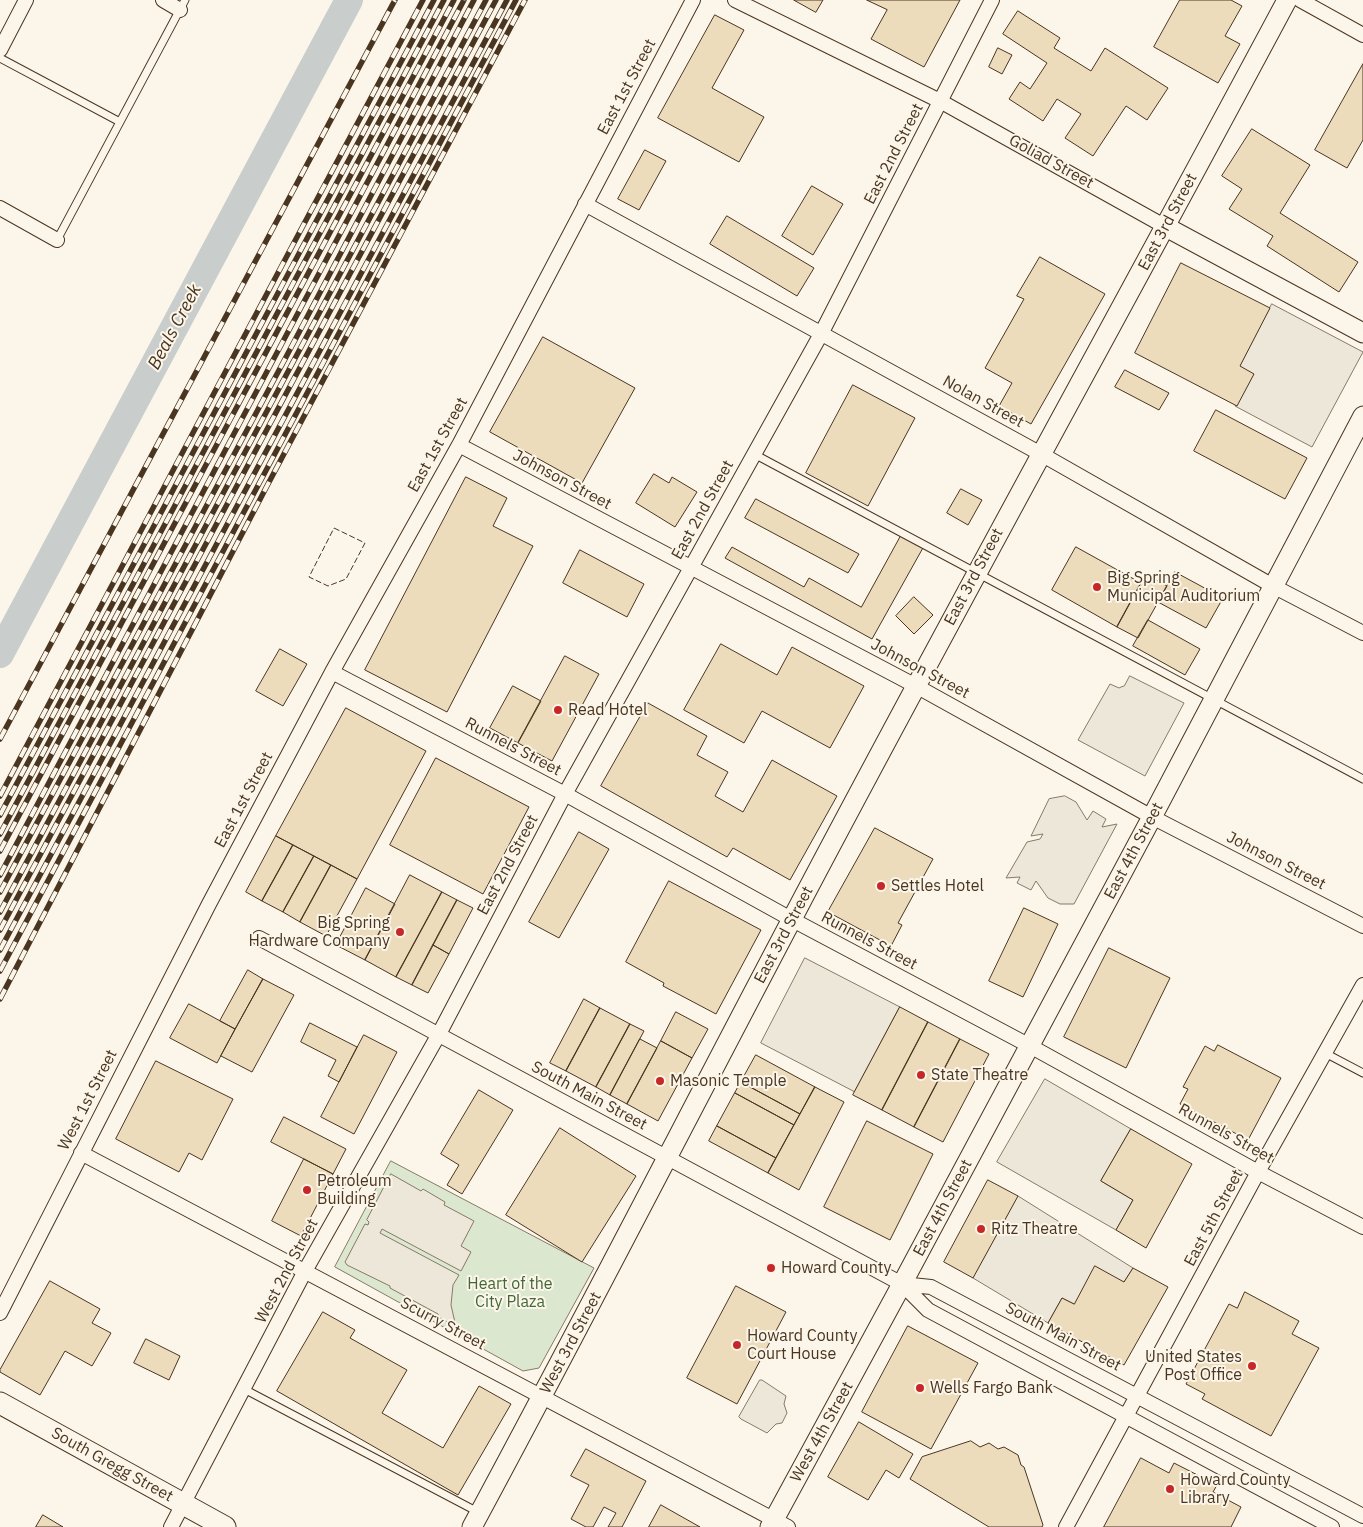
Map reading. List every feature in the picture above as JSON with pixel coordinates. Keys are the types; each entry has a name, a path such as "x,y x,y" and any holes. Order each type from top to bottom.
{"main road":[{"name":"East 3rd Street","path":"668,1158 916,686 1166,227 1287,0"},
{"name":"Goliad Street","path":"1166,227 1363,333"},
{"name":"East 4th Street","path":"902,1284 1152,817 1363,416"},
{"name":"West 3rd Street","path":"476,1520 668,1158"},
{"name":"West 4th Street","path":"778,1525 902,1284"},
{"name":"South Gregg Street","path":"0,1403 225,1527"}],"street":[{"path":"0,50 26,0"},
{"path":"163,0 183,5"},
{"name":"East 1st Street","path":"209,904 332,672 459,445 693,0"},
{"name":"Goliad Street","path":"735,0 940,101 1166,227"},
{"name":"East 2nd Street","path":"439,1034 565,794 821,334 992,0"},
{"path":"1300,0 1363,35"},
{"name":"Nolan Street","path":"585,204 1041,454 1273,586 1363,633"},
{"path":"0,208 57,240"},
{"name":"Johnson Street","path":"459,445 916,686 1152,817 1363,926"},
{"name":"Runnels Street","path":"332,672 565,794 1258,1172 1363,1227"},
{"name":"West 1st Street","path":"0,1313 209,904"},
{"name":"South Main Street","path":"259,938 902,1284 928,1310 1332,1527"},
{"name":"East 5th Street","path":"1066,1527 1258,1172 1363,985"},
{"name":"West 2nd Street","path":"172,1527 305,1271 439,1034"},
{"name":"Scurry Street","path":"81,1153 542,1397 778,1525"},
{"name":"South Main Street","path":"902,1284 931,1287 1363,1516"}],"lane":[{"path":"57,240 183,5"},
{"path":"0,58 120,122"},
{"path":"754,454 1363,779"},
{"path":"1325,1054 1363,1073"},
{"path":"244,1388 476,1520"}],"green space":[{"name":"Heart of the City Plaza","path":"391,1161 594,1268 539,1368 523,1371 335,1267"}],"shaded area":[{"path":"1272,304 1363,352 1312,447 1235,406 1251,377 1238,370"},
{"path":"1130,676 1184,703 1145,776 1078,740 1110,684 1119,688 1124,686"},
{"path":"1065,796 1076,802 1087,820 1093,811 1106,819 1102,827 1117,824 1074,904 1060,904 1048,898 1036,881 1031,890 1017,883 1020,877 1006,878 1027,842 1040,839 1043,834 1031,836 1049,799"},
{"path":"805,958 900,1007 855,1092 761,1043"},
{"path":"1045,1079 1131,1129 1101,1181 1133,1200 1116,1230 997,1162"},
{"path":"391,1174 421,1191 423,1189 445,1202 444,1205 474,1221 461,1246 471,1252 461,1271 382,1229 380,1233 459,1275 453,1285 451,1305 456,1327 439,1317 438,1314 390,1288 390,1286 347,1265 345,1262 365,1224 368,1225 369,1222 367,1220"},
{"path":"1018,1196 1133,1268 1124,1282 1074,1304 1062,1298 1048,1323 973,1278"},
{"path":"760,1380 786,1396 784,1404 787,1413 782,1423 776,1424 767,1433 739,1417"}],"building":[{"path":"794,0 823,0 816,12"},
{"path":"867,0 960,0 924,67 871,39 887,10"},
{"path":"1180,0 1231,0 1242,6 1225,36 1240,44 1218,83 1154,47"},
{"path":"1018,11 1060,38 1054,48 1091,71 1105,48 1168,88 1147,120 1126,106 1093,156 1065,138 1081,114 1057,99 1043,121 1009,99 1020,82 1030,89 1047,63 1003,34"},
{"path":"715,15 744,30 712,88 764,117 739,162 658,118"},
{"path":"998,48 1012,55 1002,74 989,67"},
{"path":"1363,64 1363,140 1347,168 1315,150"},
{"path":"1252,129 1310,165 1280,213 1358,262 1339,292 1267,246 1273,236 1229,209 1242,189 1222,176"},
{"path":"645,150 666,161 639,210 618,199"},
{"path":"812,186 843,204 813,255 782,236"},
{"path":"727,216 814,268 797,296 710,244"},
{"path":"1040,257 1105,294 1031,424 999,406 1012,383 985,368 1024,299 1017,296"},
{"path":"1181,263 1270,308 1240,366 1254,374 1237,406 1135,353"},
{"path":"543,337 635,388 582,483 490,432"},
{"path":"1125,370 1169,393 1159,410 1115,387"},
{"path":"853,385 915,418 868,506 806,473"},
{"path":"1216,410 1307,458 1285,499 1194,451"},
{"path":"654,474 669,483 672,477 697,492 675,527 636,503"},
{"path":"466,477 507,498 493,526 533,546 447,712 365,670"},
{"path":"961,489 982,500 968,525 947,513"},
{"path":"756,499 859,554 848,573 745,518"},
{"path":"902,534 924,546 872,639 725,558 732,547 804,587 809,578 861,607"},
{"name":"Big Spring Municipal Auditorium","path":"1076,547 1141,583 1117,627 1052,590"},
{"path":"580,550 644,584 627,617 563,583"},
{"path":"1175,572 1223,598 1206,628 1158,602"},
{"path":"1146,574 1167,586 1138,638 1117,627"},
{"path":"914,597 933,615 914,634 896,616"},
{"path":"1148,620 1200,649 1185,675 1133,646"},
{"path":"721,644 777,675 792,647 864,686 830,748 762,711 744,743 684,710"},
{"path":"280,649 307,664 283,706 256,691"},
{"name":"Read Hotel","path":"565,656 599,674 552,761 518,743"},
{"path":"513,686 541,701 518,743 490,728"},
{"path":"648,703 707,736 697,755 728,772 715,796 743,812 772,760 837,796 790,880 733,848 727,857 601,786"},
{"path":"346,708 426,751 357,879 276,836"},
{"path":"436,758 529,807 483,894 390,845"},
{"name":"Settles Hotel","path":"875,828 933,859 898,923 902,925 891,946 828,912"},
{"path":"579,832 609,849 559,938 529,922"},
{"path":"276,836 293,845 262,901 246,892"},
{"path":"293,845 314,856 283,912 262,901"},
{"path":"314,856 331,865 300,922 283,912"},
{"path":"331,865 357,879 326,936 300,922"},
{"name":"Big Spring Hardware Company","path":"410,875 442,892 396,977 365,960"},
{"path":"669,881 761,930 716,1014 663,986 664,983 626,962"},
{"path":"366,888 395,904 365,960 336,945"},
{"path":"442,892 457,900 412,985 396,977"},
{"path":"457,900 473,908 449,954 433,945"},
{"path":"1024,908 1058,924 1023,997 989,981"},
{"path":"433,945 449,954 428,993 412,985"},
{"path":"1109,948 1170,978 1126,1068 1064,1037"},
{"path":"248,970 263,979 235,1029 220,1021"},
{"path":"263,979 294,995 252,1072 221,1056"},
{"path":"584,999 600,1008 566,1071 550,1063"},
{"path":"189,1004 235,1029 217,1063 170,1038"},
{"path":"900,1007 928,1022 882,1110 853,1095"},
{"path":"600,1008 630,1024 596,1087 566,1071"},
{"path":"676,1012 708,1029 692,1058 661,1041"},
{"name":"State Theatre","path":"928,1022 960,1039 914,1127 882,1110"},
{"path":"310,1023 357,1047 339,1082 328,1076 336,1060 301,1042"},
{"path":"630,1024 644,1031 610,1095 596,1087"},
{"path":"364,1035 397,1052 354,1134 321,1117"},
{"path":"640,1039 657,1048 627,1104 610,1095"},
{"path":"960,1039 989,1054 943,1142 914,1127"},
{"name":"Masonic Temple","path":"661,1041 692,1058 658,1121 627,1104"},
{"path":"1218,1045 1281,1078 1248,1140 1180,1104 1188,1089 1183,1087 1205,1046 1214,1051"},
{"path":"756,1055 815,1087 800,1114 741,1082"},
{"path":"156,1061 233,1099 202,1160 189,1153 179,1172 116,1139"},
{"path":"741,1082 800,1114 794,1125 735,1093"},
{"path":"815,1087 844,1102 799,1190 768,1173"},
{"path":"479,1090 513,1110 462,1194 447,1185 459,1165 441,1154"},
{"path":"735,1093 794,1125 776,1158 717,1126"},
{"path":"284,1117 346,1149 333,1174 271,1142"},
{"path":"867,1121 933,1154 890,1240 824,1207"},
{"path":"717,1126 776,1158 768,1173 709,1141"},
{"path":"560,1128 636,1176 582,1262 506,1215"},
{"path":"1131,1129 1192,1164 1146,1248 1116,1230 1133,1200 1101,1181"},
{"name":"Petroleum Building","path":"304,1159 333,1174 301,1236 272,1221"},
{"name":"Ritz Theatre","path":"988,1180 1018,1196 973,1278 944,1262"},
{"path":"1095,1266 1124,1282 1133,1268 1168,1287 1124,1365 1048,1323 1062,1298 1074,1304"},
{"path":"50,1281 100,1309 92,1323 111,1333 92,1366 65,1351 40,1395 0,1372 0,1370"},
{"name":"Howard County Court House","path":"736,1286 786,1312 737,1404 687,1378"},
{"name":"United States Post Office","path":"1245,1292 1299,1321 1292,1334 1319,1348 1271,1436 1202,1399 1205,1394 1186,1384 1229,1304 1237,1308"},
{"path":"323,1312 355,1330 350,1338 407,1370 382,1413 443,1448 479,1386 511,1404 458,1495 277,1391"},
{"name":"Wells Fargo Bank","path":"908,1326 978,1363 931,1449 862,1412"},
{"path":"146,1339 180,1356 169,1380 134,1363"},
{"path":"859,1422 913,1454 899,1478 886,1470 868,1500 828,1477"},
{"path":"971,1441 980,1447 989,1443 998,1449 1004,1447 1018,1455 1021,1465 1024,1467 1043,1525 1042,1527 989,1527 910,1479 922,1457"},
{"path":"586,1449 646,1481 622,1527 608,1527 616,1513 604,1507 593,1527 586,1527 571,1519 589,1485 571,1476"},
{"name":"Howard County Library","path":"1141,1458 1169,1473 1174,1463 1217,1485 1213,1492 1241,1507 1231,1527 1104,1527"},
{"path":"661,1505 700,1527 649,1527"},
{"path":"43,1515 63,1527 36,1527"}],"waterway":[{"name":"Beals Creek","path":"0,654 349,0"}],"railway":[{"path":"0,739 395,0"},
{"path":"0,796 423,0"},
{"path":"0,815 434,0"},
{"path":"0,834 444,0"},
{"path":"0,851 454,0"},
{"path":"0,875 464,0"},
{"path":"0,892 285,359 474,0"},
{"path":"0,912 486,0"},
{"path":"0,930 496,0"},
{"path":"0,950 507,0"},
{"path":"0,971 516,0"},
{"path":"0,999 268,484 525,0"}],"fence":[{"path":"334,528 365,543 346,579 328,586 309,577 334,528"}],"place":[{"name":"Big Spring Municipal Auditorium","path":"1097,587"},
{"name":"Read Hotel","path":"558,710"},
{"name":"Settles Hotel","path":"881,886"},
{"name":"Big Spring Hardware Company","path":"400,932"},
{"name":"State Theatre","path":"921,1075"},
{"name":"Masonic Temple","path":"660,1081"},
{"name":"Petroleum Building","path":"307,1190"},
{"name":"Ritz Theatre","path":"981,1229"},
{"name":"Howard County","path":"771,1268"},
{"name":"Howard County Court House","path":"737,1345"},
{"name":"United States Post Office","path":"1252,1366"},
{"name":"Wells Fargo Bank","path":"920,1388"},
{"name":"Howard County Library","path":"1170,1489"}]}
